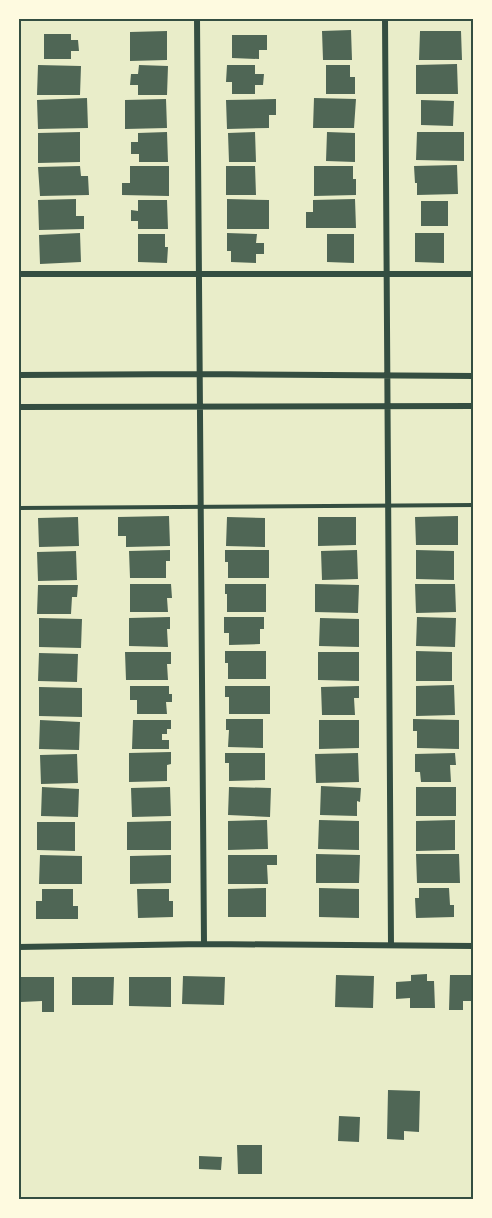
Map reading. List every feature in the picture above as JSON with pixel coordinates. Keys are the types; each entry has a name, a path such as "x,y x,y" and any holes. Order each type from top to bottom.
{"street":[{"path":"197,18 204,944"},
{"path":"385,18 391,945"},
{"path":"18,274 474,274"},
{"path":"18,375 474,376"},
{"path":"18,407 474,406"},
{"path":"18,947 204,944 474,946"}],"lane":[{"path":"18,508 474,506"}],"building":[{"path":"351,30 352,60 323,60 322,31"},
{"path":"167,31 167,60 130,61 130,32"},
{"path":"420,31 461,31 462,60 419,60"},
{"path":"44,34 71,34 71,40 78,40 79,51 71,51 71,59 44,59"},
{"path":"232,35 267,35 267,50 259,50 259,59 232,58"},
{"path":"457,64 458,94 416,94 416,65"},
{"path":"38,65 81,66 80,95 37,95"},
{"path":"139,65 168,66 167,95 138,95 138,85 130,85 131,74 138,74"},
{"path":"227,65 255,65 255,74 264,74 263,85 255,85 255,94 232,94 232,82 226,82"},
{"path":"326,65 350,65 350,77 355,77 355,94 326,94"},
{"path":"87,98 88,128 38,129 37,100"},
{"path":"314,98 356,99 354,128 313,128"},
{"path":"166,99 167,128 125,129 125,100"},
{"path":"276,99 276,115 269,115 269,128 227,129 226,100"},
{"path":"421,100 454,101 453,126 421,125"},
{"path":"80,132 80,162 38,163 38,133"},
{"path":"167,132 168,162 139,162 139,154 131,154 131,142 138,142 138,133"},
{"path":"255,132 256,162 229,162 228,133"},
{"path":"327,132 355,133 355,162 326,161"},
{"path":"417,132 464,132 464,161 416,160"},
{"path":"457,165 458,194 417,195 414,166"},
{"path":"80,166 81,176 88,176 89,195 40,196 38,167"},
{"path":"130,166 169,166 169,196 122,195 122,183 130,183"},
{"path":"226,166 255,166 256,195 226,195"},
{"path":"314,166 353,166 356,195 314,196"},
{"path":"76,199 76,216 84,216 84,229 39,230 38,200"},
{"path":"227,199 269,200 269,229 227,229"},
{"path":"355,199 356,228 306,228 306,212 313,212 313,200"},
{"path":"138,200 167,200 168,229 138,229 138,221 131,221 131,210 138,211"},
{"path":"421,201 448,201 448,226 421,226"},
{"path":"80,233 81,262 40,264 39,235"},
{"path":"227,233 257,234 256,243 264,243 264,254 256,254 256,263 231,262 231,251 227,251"},
{"path":"415,233 444,233 444,263 415,262"},
{"path":"138,234 165,234 165,247 168,247 167,263 138,262"},
{"path":"327,234 354,234 354,263 327,262"},
{"path":"169,516 170,546 126,547 126,536 118,536 118,517"},
{"path":"458,516 458,545 416,545 415,517"},
{"path":"78,517 79,546 39,547 38,518"},
{"path":"227,517 265,518 265,547 226,546"},
{"path":"318,517 356,517 356,545 318,546"},
{"path":"170,550 170,561 166,561 166,578 130,578 129,551"},
{"path":"225,550 269,550 269,578 228,578"},
{"path":"357,550 358,579 322,580 321,551"},
{"path":"416,550 454,551 454,580 416,579"},
{"path":"76,551 77,580 38,581 37,552"},
{"path":"130,584 171,584 172,598 167,598 168,612 130,612"},
{"path":"225,584 266,584 266,612 227,612"},
{"path":"315,584 359,585 358,613 315,612"},
{"path":"415,584 455,584 456,612 416,613"},
{"path":"38,585 78,585 77,597 72,597 71,614 37,614"},
{"path":"170,617 170,629 167,629 168,647 129,646 129,618"},
{"path":"224,617 264,617 264,629 260,629 260,644 229,645 229,633 224,633"},
{"path":"417,617 456,618 455,647 416,646"},
{"path":"39,618 82,619 81,648 39,647"},
{"path":"320,618 359,619 359,647 319,646"},
{"path":"225,651 266,651 266,679 228,679"},
{"path":"416,651 452,652 452,681 416,681"},
{"path":"125,652 171,652 171,664 167,664 168,680 126,680"},
{"path":"318,652 359,652 359,681 318,680"},
{"path":"39,653 78,654 77,682 38,681"},
{"path":"454,685 455,715 416,716 416,686"},
{"path":"130,686 169,686 172,702 166,702 167,714 137,714 137,700 130,700"},
{"path":"225,686 270,686 270,714 229,714 229,697 225,697"},
{"path":"359,686 359,698 354,698 355,715 322,715 321,687"},
{"path":"39,687 82,688 82,717 39,716"},
{"path":"226,719 263,719 263,748 228,747 229,730 226,730"},
{"path":"413,719 459,720 459,749 417,748 417,731 413,731"},
{"path":"40,720 80,722 79,750 39,749"},
{"path":"133,720 171,720 171,729 167,729 167,734 162,734 162,740 169,740 169,749 132,749"},
{"path":"319,720 359,720 359,748 319,749"},
{"path":"171,752 171,764 167,765 167,781 129,782 129,753"},
{"path":"225,753 265,753 265,780 229,781 229,763 225,763"},
{"path":"358,753 359,782 316,783 315,754"},
{"path":"455,753 456,765 450,765 451,782 421,782 420,772 415,772 415,754"},
{"path":"77,754 78,783 41,784 40,755"},
{"path":"321,786 361,788 360,802 357,801 357,816 320,815"},
{"path":"42,787 79,789 78,817 41,816"},
{"path":"170,787 171,816 132,817 131,788"},
{"path":"229,787 271,788 270,817 228,815"},
{"path":"416,787 456,787 456,816 416,816"},
{"path":"267,820 268,849 228,850 228,821"},
{"path":"319,820 359,821 359,850 318,849"},
{"path":"455,820 455,850 416,851 416,821"},
{"path":"171,821 171,850 127,850 127,822"},
{"path":"37,822 75,822 75,851 37,850"},
{"path":"316,854 360,855 359,883 316,883"},
{"path":"416,854 459,854 460,883 417,883"},
{"path":"40,855 82,856 82,884 39,884"},
{"path":"171,855 171,883 130,884 130,856"},
{"path":"228,855 277,855 277,865 267,865 268,884 228,884"},
{"path":"266,888 266,917 228,917 228,889"},
{"path":"319,888 359,889 359,918 319,917"},
{"path":"419,888 449,888 450,905 454,905 454,917 416,918 415,898 419,898"},
{"path":"42,889 73,889 73,906 78,906 78,919 36,919 36,901 42,901"},
{"path":"137,889 169,889 169,901 173,901 173,917 138,918"},
{"path":"427,974 427,981 434,981 435,1008 410,1008 410,998 396,999 396,982 411,981 411,975"},
{"path":"336,975 374,976 373,1008 335,1007"},
{"path":"450,975 474,975 474,1001 463,1001 463,1010 449,1010"},
{"path":"183,976 225,977 224,1005 182,1004"},
{"path":"18,977 54,977 54,1012 42,1012 42,1001 21,1002 21,1011 18,1011"},
{"path":"72,977 114,977 113,1005 72,1005"},
{"path":"129,977 171,977 171,1007 129,1006"},
{"path":"388,1090 420,1091 419,1132 404,1131 404,1140 387,1139"},
{"path":"339,1116 360,1117 359,1142 338,1141"},
{"path":"237,1145 262,1145 262,1174 238,1174"},
{"path":"199,1156 222,1157 221,1170 199,1169"}]}
